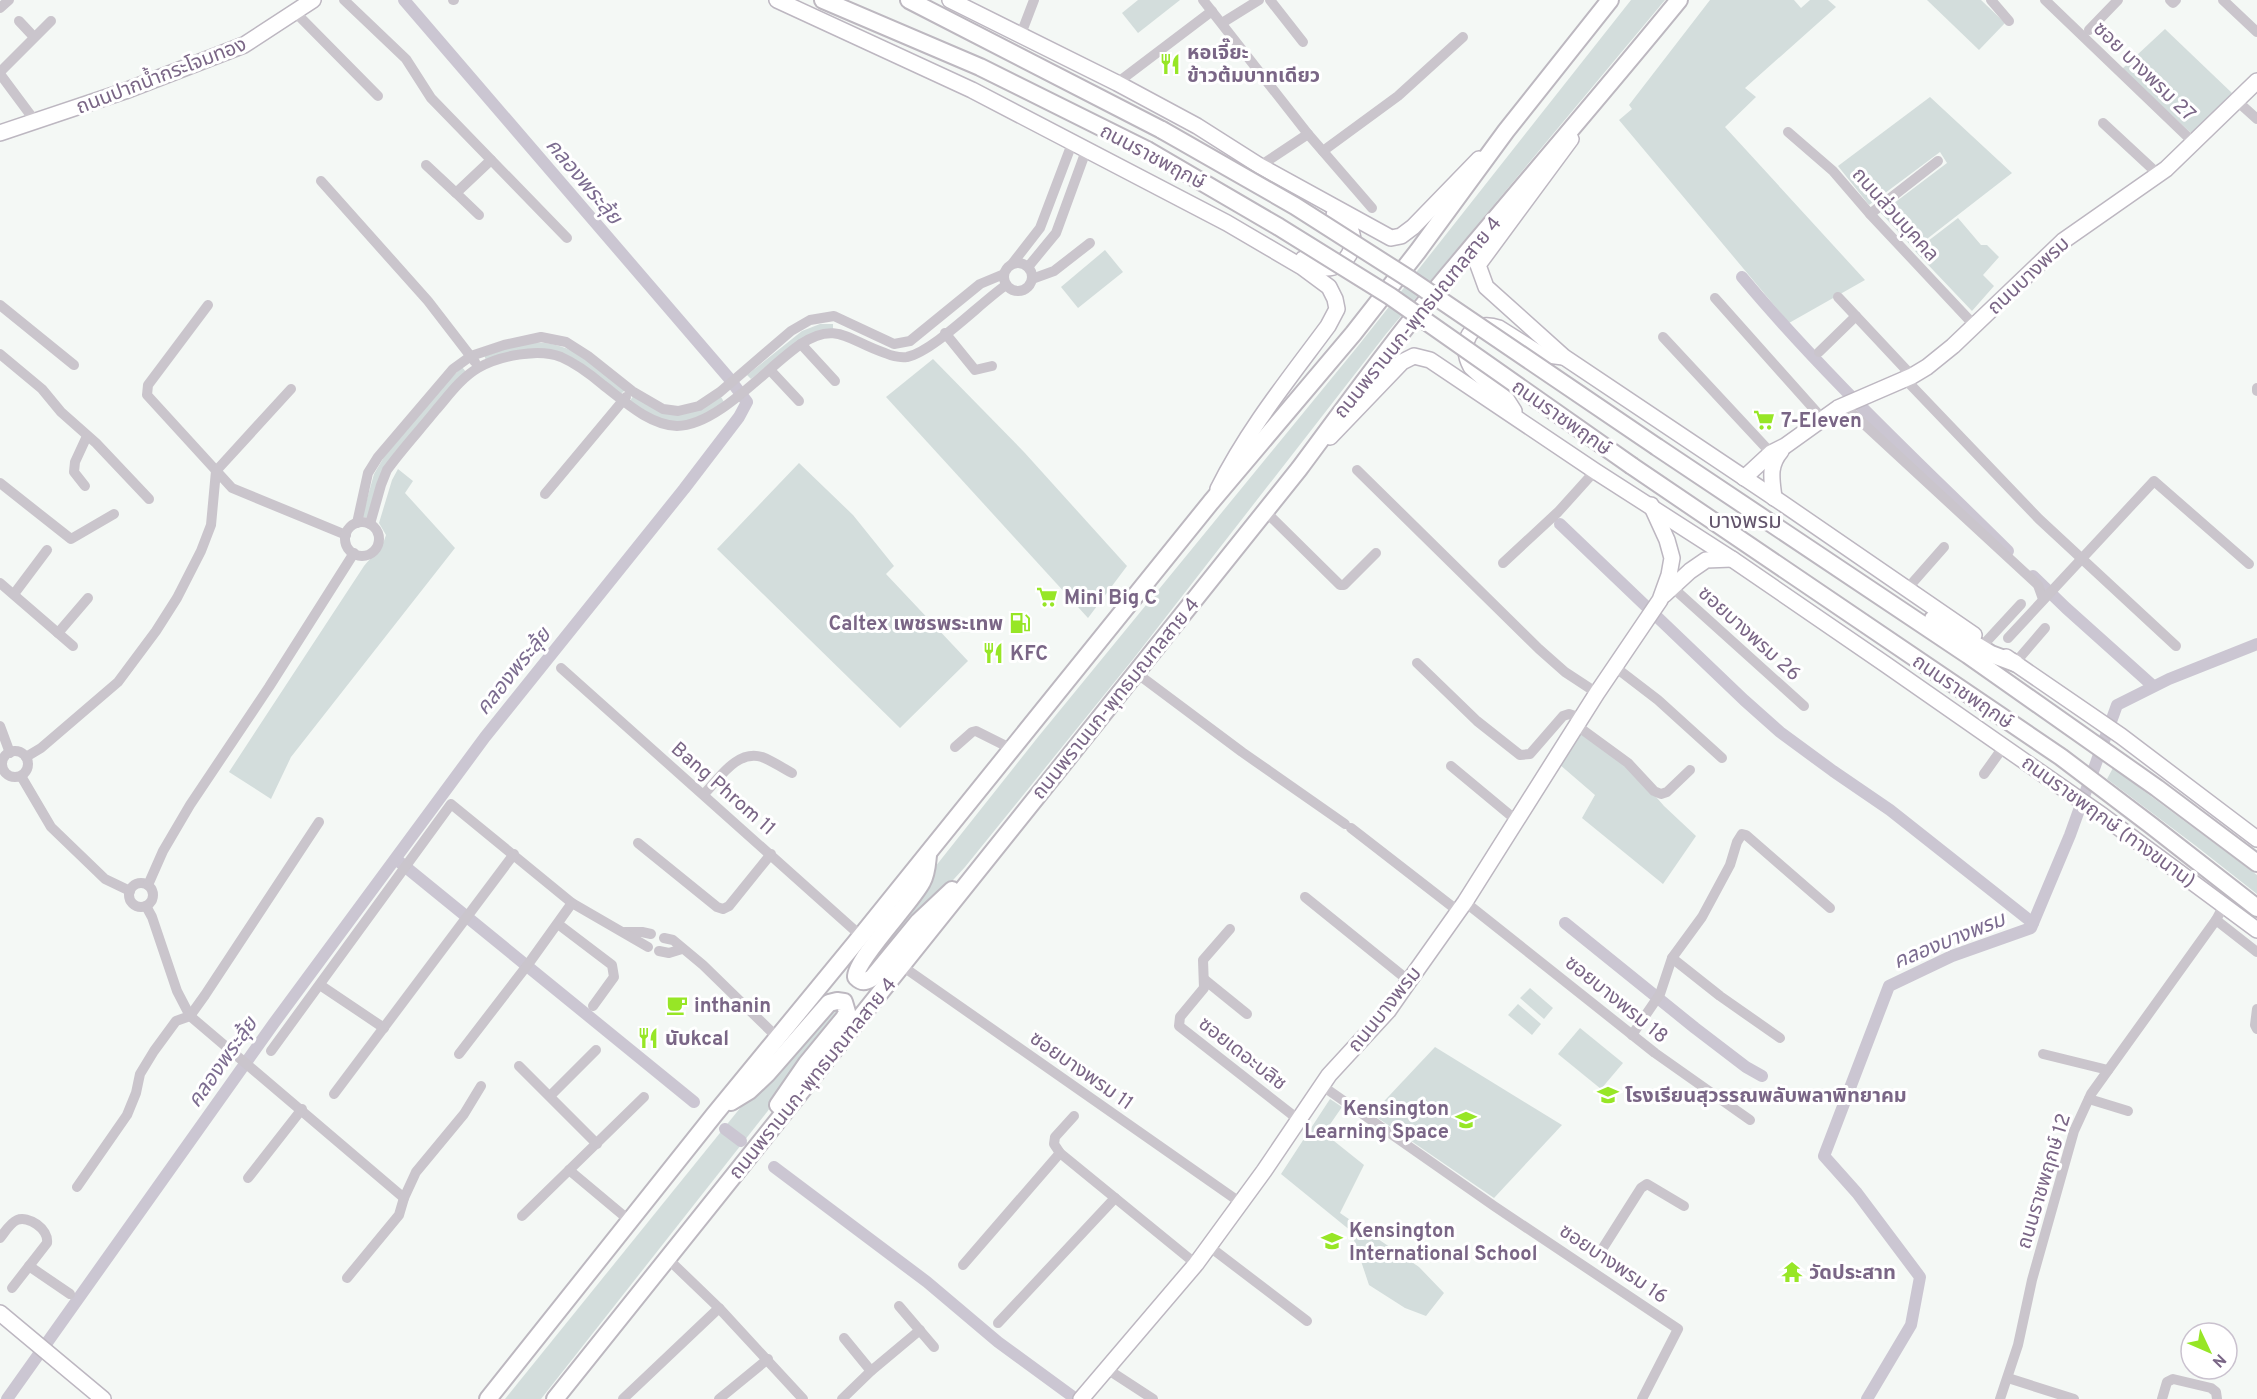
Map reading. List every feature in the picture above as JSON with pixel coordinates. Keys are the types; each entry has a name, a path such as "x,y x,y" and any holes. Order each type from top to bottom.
{"main road":[{"name":"ถนนปากน้ำกระโจมทอง","path":"0,133 152,82 244,45 313,0"},
{"name":"ถนนราชพฤกษ์","path":"777,0 972,90 1087,148 1227,223 1302,267 1329,287 1337,309 1328,326 1238,449 1211,502"},
{"name":"ถนนราชพฤกษ์","path":"823,0 980,67 1147,150 1279,227 1390,296 1632,466 2061,758 2257,908"},
{"name":"ถนนราชพฤกษ์","path":"909,0 1162,130 1305,212 1411,280 1878,596 1968,654 2157,788 2257,863"},
{"path":"950,0 1021,34 1197,126 1343,221 1353,236 1350,254 1337,266 1328,269 1319,267 1227,223"},
{"name":"ถนนพรานนก-พุทธมณฑลสาย 4","path":"488,1399 719,1109 1211,502 1353,334 1506,131 1610,0"},
{"name":"ถนนพรานนก-พุทธมณฑลสาย 4","path":"555,1399 1265,512 1377,363 1440,284 1679,0"},
{"name":"ถนนบางพรม","path":"1744,478 1822,418 1840,407 1909,378 1953,346 2063,241 2158,174 2257,81"},
{"path":"1602,94 1479,265 1486,287 1564,357 2083,708 2257,839"},
{"path":"1263,168 1391,238 1401,236 1413,227 1506,131"},
{"path":"1518,418 1507,400 1469,362 1465,347 1471,333 1477,328 1492,325 1540,354 1564,357"},
{"name":"ถนนราชพฤกษ์","path":"1299,469 1408,358 1414,356 1430,360 1595,471 1732,559 1929,694"},
{"name":"ถนนบางพรม","path":"1774,498 1772,464 1778,450"},
{"name":"ถนนบางพรม","path":"1651,505 1667,540 1672,558 1669,575 1654,608"},
{"name":"ถนนบางพรม","path":"1081,1399 1209,1247 1299,1120 1321,1085 1388,1011 1461,906 1654,608 1689,571 1706,560 1732,559"},
{"path":"1878,596 1900,599 1991,654 2015,663"},
{"name":"ถนนราชพฤกษ์ (ทางขนาน)","path":"1929,694 2103,816 2257,930"},
{"path":"928,853 923,881 856,972 856,977 860,981 866,982 872,978 918,922 936,904 955,888 969,881"},
{"path":"719,1109 749,1091 829,1003 844,1002 848,1012 784,1095 773,1116 769,1131"},
{"path":"0,1313 104,1399"}],"street":[{"path":"0,8 9,0"},
{"path":"344,0 406,59 427,93 567,238"},
{"path":"1021,34 1034,0"},
{"path":"1203,0 1308,134 1372,208"},
{"path":"1222,23 1259,0"},
{"path":"1270,0 1303,42"},
{"path":"1991,0 1998,11 2009,21"},
{"name":"ซอย บางพรม 27","path":"2045,0 2194,142"},
{"path":"2089,30 2118,0"},
{"path":"2170,0 2173,3 2176,0"},
{"path":"2223,0 2257,32"},
{"path":"1117,83 1212,11"},
{"path":"295,12 378,96"},
{"path":"19,21 34,37"},
{"path":"35,121 0,73 51,21"},
{"path":"1323,151 1398,96 1463,37"},
{"path":"2237,101 2257,119"},
{"path":"2103,123 2158,174"},
{"name":"ถนนส่วนบุคคล","path":"1788,132 1833,171 1974,325"},
{"path":"1263,168 1308,134"},
{"path":"370,524 387,470 462,380 478,367 512,356 541,352 560,357 582,368 623,401 650,418 678,426 698,422 732,400 801,344 825,333 837,332 896,357 918,352 945,333 1005,280 1012,264 1040,228 1073,141"},
{"path":"1028,267 1056,233 1087,148"},
{"path":"456,193 491,160"},
{"path":"1870,214 1938,161"},
{"path":"426,165 479,215"},
{"path":"321,182 428,301 478,367"},
{"path":"1032,279 1054,271 1090,243"},
{"path":"1005,280 1012,290 1019,291 1029,286 1032,279 1028,267 1020,263 1012,264"},
{"path":"357,524 368,473 378,457 453,369 471,356 541,336 562,341 588,356 632,391 663,408 678,411 699,406 722,390 791,331 810,320 834,316 894,344 910,341 980,284 1005,280"},
{"path":"1838,297 2039,519 2176,646"},
{"path":"1715,298 1822,418"},
{"path":"0,304 74,365"},
{"path":"208,305 148,385 147,395 232,488 346,535"},
{"path":"1819,352 1856,316"},
{"path":"920,332 931,343"},
{"path":"945,333 975,370 992,366"},
{"path":"1663,337 1778,450"},
{"path":"801,344 835,381"},
{"path":"0,354 42,389 87,436 123,469 149,499"},
{"path":"770,370 799,401"},
{"path":"738,375 748,387"},
{"path":"26,757 41,748 118,682 156,631 177,598 201,551 211,525 216,471 291,389"},
{"path":"722,390 732,400"},
{"path":"545,494 632,391"},
{"path":"1840,407 1852,413 2038,585 2047,596"},
{"path":"85,486 74,472 75,462 87,436"},
{"path":"1357,470 1539,649 1565,672 1597,693"},
{"path":"1503,562 1544,526 1595,471"},
{"path":"2008,638 2154,481 2249,564"},
{"path":"0,483 70,539 114,514"},
{"path":"1265,512 1340,585 1344,585 1376,553"},
{"path":"357,524 370,524 378,534 377,547 368,555 354,553 346,544 346,535 351,527 357,524"},
{"path":"1906,588 1944,548"},
{"path":"14,594 47,550"},
{"path":"148,885 137,884 130,891 129,896 132,903 138,907 146,906 153,896 148,885 163,851 190,805 269,687 354,553"},
{"path":"0,583 73,646"},
{"name":"ซอยบางพรม 26","path":"1672,587 1804,706"},
{"path":"58,633 88,598"},
{"path":"1982,641 2021,604"},
{"path":"2015,663 2045,628"},
{"path":"1417,663 1477,721 1520,755 1530,754 1563,716 1569,714 1628,763 1654,791 1661,794 1667,792 1690,770"},
{"path":"1615,666 1658,700 1722,758"},
{"name":"Bang Phrom 11","path":"561,668 861,936"},
{"name":"ซอยบางพรม 18","path":"1135,672 1461,906 1632,1035 1750,1120"},
{"path":"0,726 10,753"},
{"path":"955,747 976,731 1012,749"},
{"path":"1984,774 2004,746"},
{"path":"20,752 26,757 28,768 21,776 13,777 2,770 3,761 10,753 20,752"},
{"path":"704,794 736,761 744,757 762,757 792,774"},
{"path":"1451,766 1516,820"},
{"path":"21,776 51,827 105,879 130,891"},
{"path":"271,1051 451,804 572,903 654,949 669,953 682,949"},
{"path":"77,1187 127,1115 136,1093 140,1074 154,1051 176,1021 190,1016 319,822"},
{"path":"1632,1035 1658,997 1672,958 1702,916 1730,865 1742,834 1746,835 1830,908"},
{"path":"638,843 717,907 723,909 729,906 771,854"},
{"path":"334,1094 514,854"},
{"path":"1305,897 1409,981"},
{"path":"459,1054 572,903"},
{"name":"ถนนราชพฤกษ์ 12","path":"2000,1399 2018,1345 2032,1280 2074,1131 2089,1099 2108,1070 2217,920 2224,905"},
{"path":"146,906 177,991 190,1016 404,1198"},
{"path":"2217,920 2257,952"},
{"path":"558,924 612,965 614,977 593,1006"},
{"name":"ซอยเดอะบลิซ","path":"1230,929 1203,960 1204,988 1180,1017 1179,1026 1299,1120"},
{"path":"624,932 651,934"},
{"path":"664,938 673,940 703,965 777,1038"},
{"path":"1672,958 1720,996 1780,1038"},
{"name":"ซอยบางพรม 11","path":"902,966 1241,1203"},
{"name":"ซอยเดอะบลิซ","path":"1205,980 1247,1014"},
{"path":"320,986 384,1028"},
{"path":"2257,1009 2255,1025 2257,1029"},
{"path":"550,1096 596,1050"},
{"path":"2043,1054 2108,1070"},
{"path":"519,1066 597,1144"},
{"name":"ซอยบางพรม 16","path":"1321,1085 1494,1206 1678,1329 1642,1399"},
{"path":"347,1278 399,1215 416,1172 464,1114 481,1086"},
{"path":"522,1216 644,1097"},
{"path":"2089,1099 2128,1111"},
{"path":"248,1178 302,1109"},
{"path":"1074,1116 1055,1137 1054,1144 1060,1153 1196,1264"},
{"path":"963,1265 1060,1153"},
{"path":"569,1170 630,1221"},
{"path":"1590,1269 1641,1188 1647,1184 1684,1206"},
{"path":"998,1323 1115,1198"},
{"path":"0,1238 17,1220 24,1219 45,1230 48,1236 46,1243 12,1288"},
{"path":"1209,1247 1307,1321"},
{"path":"667,1258 719,1308 803,1399"},
{"path":"29,1266 70,1294"},
{"path":"899,1306 934,1347"},
{"path":"623,1399 719,1308"},
{"path":"842,1399 920,1330"},
{"path":"844,1338 871,1371"},
{"path":"719,1399 768,1359"},
{"path":"1107,1369 1154,1399"},
{"path":"2008,1378 2074,1399"},
{"path":"2162,1399 2168,1382 2173,1378 2211,1388 2216,1392 2217,1399"}],"shaded area":[{"path":"1138,0 1180,0 1138,33 1122,13"},
{"path":"1631,0 1665,0 1386,334 1134,658 965,867 868,973 865,971 935,867 1038,737 1358,346"},
{"path":"1710,0 1794,0 1801,8 1810,0 1828,0 1836,7 1745,88 1756,97 1725,127 1865,280 1789,323 1619,120 1632,109 1629,105"},
{"path":"1927,0 1981,0 2005,23 1979,50"},
{"path":"2165,29 2233,94 2192,134 2122,69"},
{"path":"1930,97 2012,173 1914,249 1881,213 1947,163 1940,152 1869,205 1838,166"},
{"path":"1958,218 1981,245 1987,245 1999,257 1983,275 1994,286 1972,311 1915,251"},
{"path":"1105,250 1123,272 1078,308 1061,287"},
{"path":"820,324 833,324 833,329 799,340 751,379 747,375 802,331"},
{"path":"532,342 547,343 572,351 593,364 625,390 620,395 567,356 486,361 484,354"},
{"path":"933,359 1024,452 1127,566 1088,618 886,397"},
{"path":"462,367 466,372 395,452 369,518 362,517 374,474 384,457"},
{"path":"634,395 677,413 695,410 721,397 724,402 702,416 676,422 654,417 629,402"},
{"path":"799,463 853,515 894,566 886,574 968,661 900,728 717,549"},
{"path":"398,469 413,481 405,493 455,548 291,757 271,799 229,772 364,566 382,544 386,535 379,523 392,480"},
{"path":"1581,733 1630,767 1664,806 1696,836 1663,884 1582,818 1595,795 1559,764"},
{"path":"2113,768 2257,875 2257,894 2107,779"},
{"path":"1530,988 1553,1008 1544,1019 1520,998"},
{"path":"1518,1004 1541,1024 1532,1035 1508,1015"},
{"path":"836,1005 839,1010 833,1022 767,1112 541,1399 505,1399 745,1102"},
{"path":"1580,1028 1623,1063 1601,1089 1558,1054"},
{"name":"Kensington Learning Space","path":"1435,1047 1562,1125 1494,1198 1372,1114"},
{"path":"1330,1099 1342,1107 1324,1133 1364,1165 1340,1213 1419,1267 1444,1293 1426,1316 1405,1308 1369,1285 1351,1231 1281,1174"}],"waterway":[{"name":"คลองพระลุ้ย","path":"7,1399 274,1023 485,737 684,489 739,417 747,402 404,0"},
{"path":"1742,277 1838,383 2008,551"},
{"path":"1560,524 1780,732 1890,810 2033,923"},
{"path":"2033,576 2153,686"},
{"name":"คลองบางพรม","path":"1867,1399 1911,1325 1920,1277 1857,1193 1824,1156 1889,986 1952,956 2031,928 2070,835 2117,705 2169,679 2257,644"},
{"path":"397,860 694,1102"},
{"path":"1565,923 1695,1028 1746,1067 1762,1076"},
{"path":"725,1129 741,1141"},
{"path":"774,1167 927,1282 998,1342 1076,1399"}],"place":[{"name":"หอเจี๊ยะ ข้าวต้มบาทเดียว","path":"1170,64"},
{"name":"7-Eleven","path":"1764,420"},
{"name":"Mini Big C","path":"1047,597"},
{"name":"Caltex เพชรพระเทพ","path":"1020,623"},
{"name":"KFC","path":"993,653"},
{"name":"inthanin","path":"677,1005"},
{"name":"นับkcal","path":"648,1038"},
{"name":"โรงเรียนสุวรรณพลับพลาพิทยาคม","path":"1608,1095"},
{"name":"Kensington Learning Space","path":"1466,1120"},
{"name":"Kensington International School","path":"1332,1241"},
{"name":"วัดประสาท","path":"1792,1272"}],"district":[{"name":"บางพรม","path":"1745,520"}]}
